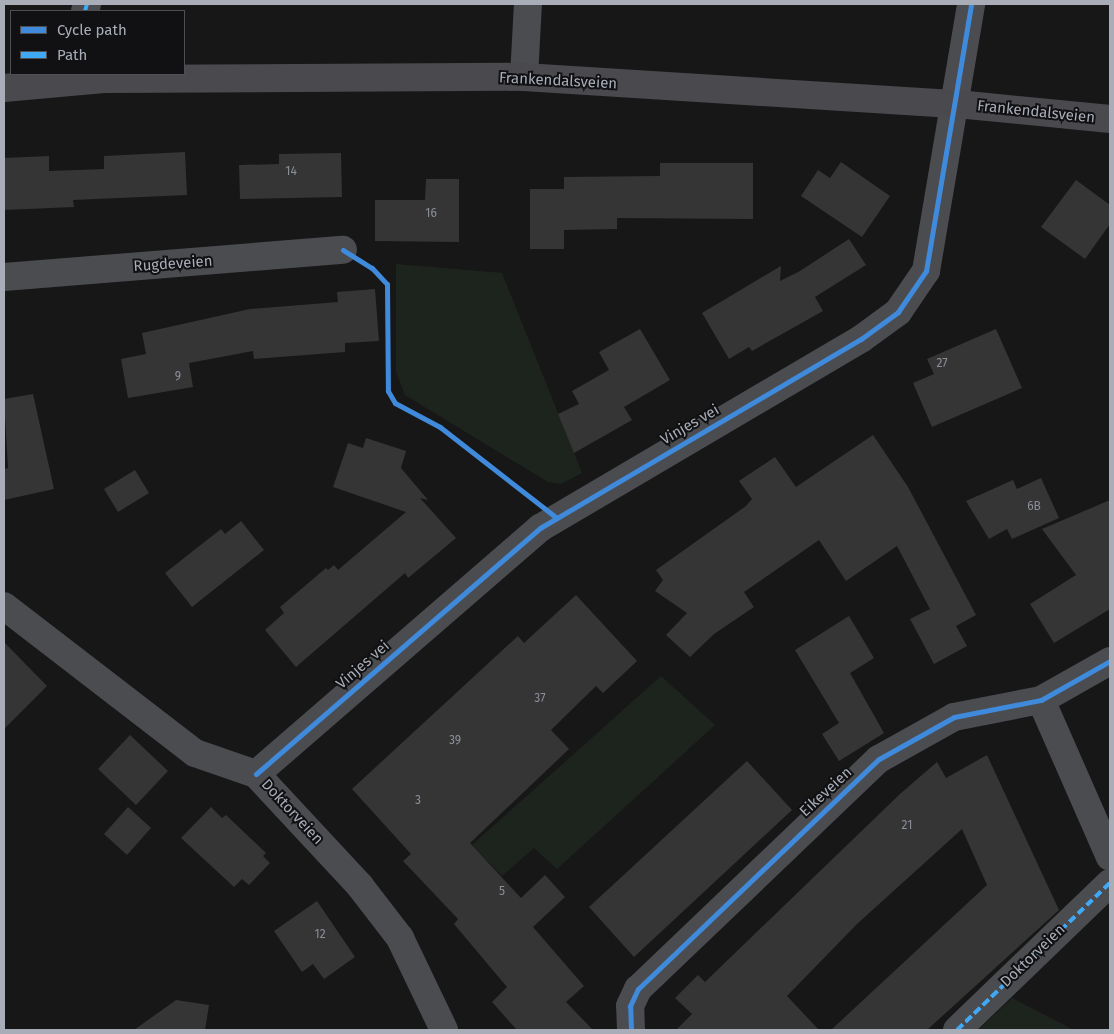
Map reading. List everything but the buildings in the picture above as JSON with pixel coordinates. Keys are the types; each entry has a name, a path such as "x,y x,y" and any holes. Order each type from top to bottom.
{"main road":[{"name":"Frankendalsveien","path":"4,88 109,78 524,77 957,104 1110,119"}],"street":[{"path":"524,77 528,4"},
{"name":"Vinjes vei","path":"256,774 540,528 861,339 898,312 926,271 957,104 971,4"},
{"name":"Rugdeveien","path":"4,277 343,250"},
{"name":"Doktorveien","path":"4,606 195,753 256,774 360,886 400,938 444,1030"},
{"name":"Eikeveien","path":"632,1030 630,1006 638,989 879,759 954,717 1041,700 1110,661"},
{"path":"1041,700 1110,857"},
{"name":"Doktorveien","path":"956,1030 1110,882"}],"shaded area":[{"path":"396,264 502,273 582,473 561,484 548,482 405,395 396,372"},
{"path":"661,676 715,725 557,869 534,848 502,876 472,845"},
{"path":"1012,998 1074,1030 978,1030"}],"marked path":[{"path":"85,10 87,4"},
{"path":"957,1030 1110,883"}],"cycle path":[{"path":"256,774 540,528 861,339 898,312 926,271 971,4"},
{"path":"343,250 372,268 387,284 388,391 395,403 440,427 557,518"},
{"path":"631,1030 630,1006 638,989 879,759 954,717 1041,700 1110,661"}]}
